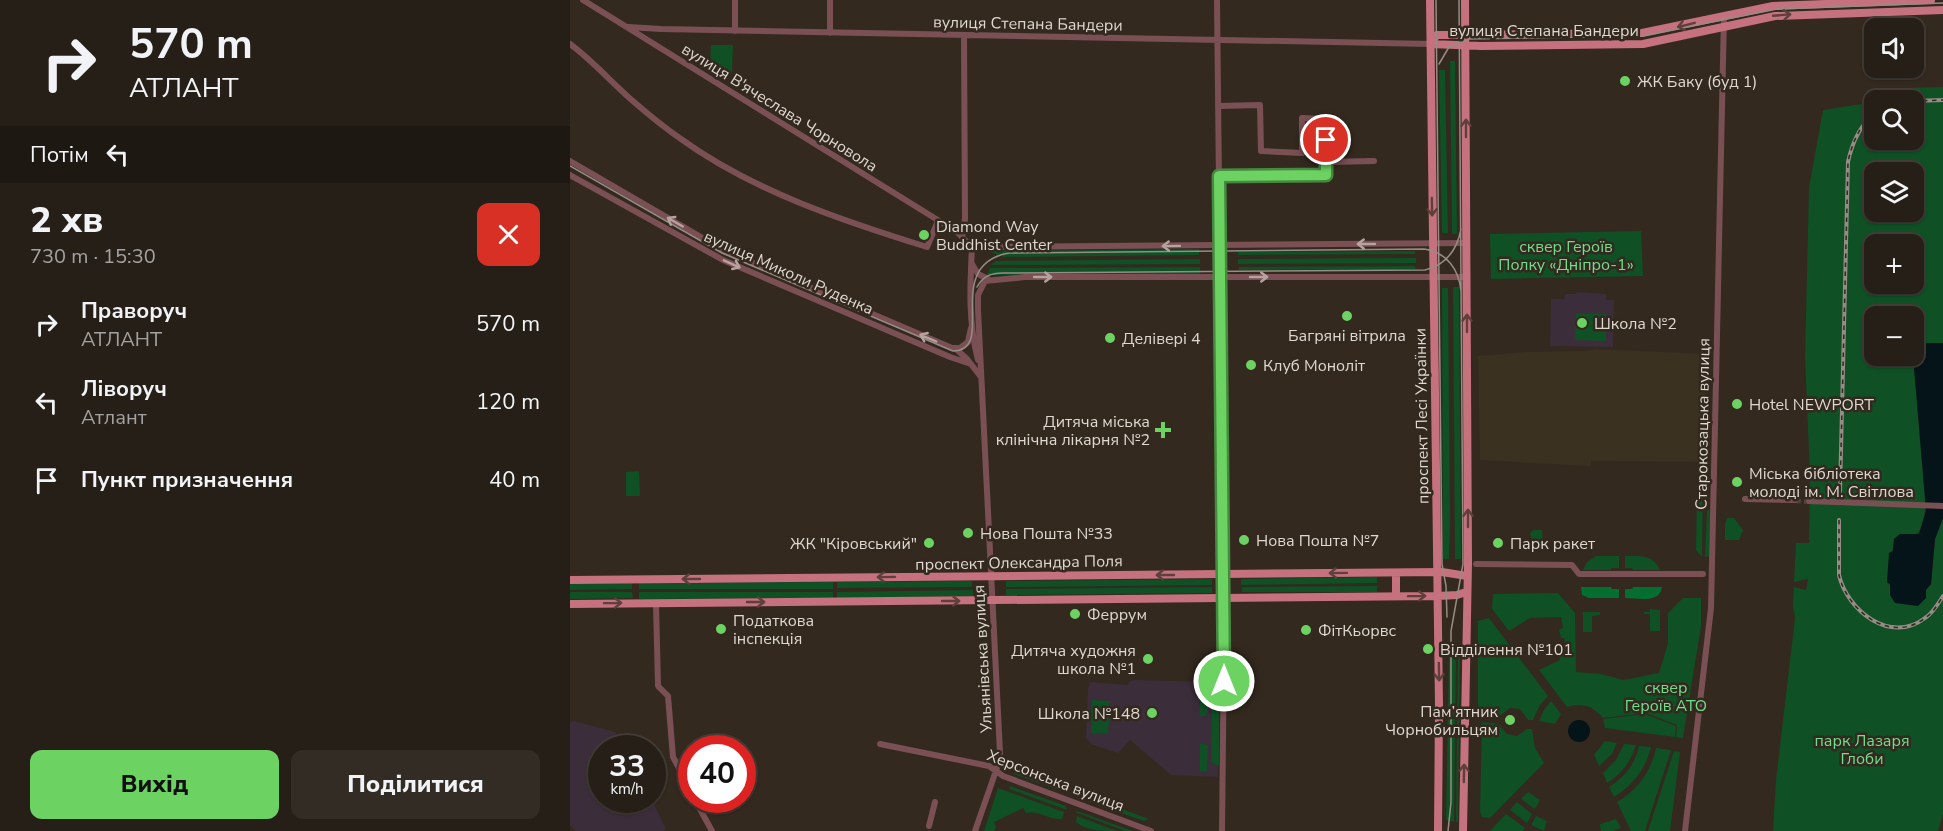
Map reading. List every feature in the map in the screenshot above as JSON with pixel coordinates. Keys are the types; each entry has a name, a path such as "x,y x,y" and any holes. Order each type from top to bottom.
{"main road":[{"name":"проспект Лесі Українки","path":"1430,0 1438,596 1438,831"},
{"path":"1463,831 1467,576 1465,0"},
{"name":"вулиця Степана Бандери","path":"1431,44 1437,35 1642,33 1724,16 1767,3 1931,0"},
{"name":"вулиця Степана Бандери","path":"1431,44 1481,46 1643,44 1775,16 1943,10"},
{"path":"1465,18 1471,30 1481,35"},
{"path":"1466,68 1468,56 1481,46"},
{"name":"проспект Олександра Поля","path":"570,579 1437,572 1453,572 1467,576"},
{"path":"1396,573 1396,596"},
{"path":"570,604 1438,596 1466,592"}],"street":[{"name":"вулиця В'ячеслава Чорновола","path":"583,0 938,221 962,237 972,247"},
{"path":"735,0 735,31"},
{"path":"830,0 830,33"},
{"path":"1216,0 1223,575 1222,831"},
{"path":"1841,12 1843,1"},
{"name":"Старокозацька вулиця","path":"1685,831 1711,608 1724,16"},
{"name":"вулиця Степана Бандери","path":"625,26 735,31 1431,44"},
{"path":"962,237 965,219 964,36"},
{"path":"570,44 634,102 673,133 748,180 851,223 927,248 938,221"},
{"path":"1218,106 1260,105 1261,151 1302,153 1302,118 1325,119 1328,162 1326,175 1219,176"},
{"name":"вулиця Миколи Руденка","path":"570,161 725,251 955,348 981,377"},
{"path":"1345,161 1374,161 1328,162 1345,161"},
{"name":"вулиця Миколи Руденка","path":"570,175 723,260 971,364"},
{"path":"972,247 1466,243"},
{"name":"Ульянівська вулиця","path":"972,247 969,293 971,328 980,367"},
{"path":"971,261 978,274 986,280 1035,277 1466,277"},
{"name":"Ульянівська вулиця","path":"975,831 1000,753 978,300 986,280"},
{"path":"955,348 968,342 971,328"},
{"path":"1745,499 1795,500"},
{"path":"1809,501 1943,506"},
{"path":"1476,564 1572,565 1579,574 1703,574"},
{"path":"656,603 658,686 668,696 673,756 678,765"},
{"name":"Херсонська вулиця","path":"880,744 989,766 1003,777 1151,831"},
{"path":"929,826 936,802"},
{"path":"702,813 712,831"}],"shaded area":[{"name":"Школа №2","path":"1577,292 1606,294 1606,300 1614,300 1613,347 1550,346 1551,299 1564,299 1565,294 1576,294"},
{"path":"1943,343 1943,518 1935,539 1931,584 1926,590 1926,598 1918,606 1895,603 1890,595 1890,584 1887,582 1889,553 1893,551 1894,539 1900,534 1919,534 1926,511 1914,366 1924,366 1924,344"},
{"path":"1595,349 1707,354 1704,462 1591,461 1591,466 1480,460 1478,356"},
{"name":"Школа №148","path":"1130,681 1210,682 1210,688 1218,688 1218,777 1171,775 1130,740 1118,753 1091,744 1086,738 1090,682 1128,685"},
{"path":"1579,720 1587,723 1590,731 1587,739 1579,742 1571,739 1568,731 1571,723"},
{"path":"574,721 615,732 617,735 588,735 588,813 658,813 666,829 663,831 576,831 570,825 570,722"}],"green space":[{"path":"711,45 733,45 732,73 710,63"},
{"path":"1450,61 1455,61 1457,234 1452,234"},
{"path":"1439,70 1445,70 1448,233 1442,233"},
{"name":"парк Лазаря Глоби","path":"1943,87 1943,343 1924,346 1924,306 1864,306 1864,366 1915,366 1923,451 1925,503 1922,523 1916,535 1900,534 1894,539 1887,583 1890,585 1890,595 1894,600 1921,601 1926,598 1926,590 1931,584 1935,539 1943,518 1943,814 1938,831 1773,831 1776,780 1795,618 1794,587 1806,590 1808,579 1794,582 1796,543 1809,543 1810,476 1805,357 1809,187 1823,110 1864,104 1864,150 1924,150 1924,90 1898,90"},
{"name":"сквер Героїв Полку «Дніпро-1»","path":"1641,231 1643,276 1491,279 1490,234"},
{"path":"1199,249 1199,255 1004,257 987,251"},
{"path":"1415,251 1415,254 1238,255 1238,252"},
{"path":"1416,258 1416,263 1238,264 1238,259"},
{"path":"1200,259 1200,264 991,265 996,261"},
{"path":"1415,266 1416,269 1239,270 1239,267"},
{"path":"1200,267 1200,274 987,275 990,268"},
{"path":"1453,287 1459,287 1461,559 1455,559"},
{"path":"1442,288 1448,288 1449,559 1443,559"},
{"path":"1576,313 1606,314 1606,341 1575,340"},
{"path":"639,471 640,496 626,496 626,472"},
{"path":"1703,488 1702,557 1696,550 1697,493"},
{"path":"1710,509 1709,556 1705,557 1707,511"},
{"path":"1727,518 1734,518 1743,530 1739,540 1725,540"},
{"path":"1533,530 1542,530 1543,543 1532,541 1530,533"},
{"path":"1596,556 1619,556 1619,568 1583,570 1587,562"},
{"path":"1625,556 1641,556 1650,559 1660,570 1625,568"},
{"path":"1377,577 1377,583 1241,585 1241,579"},
{"path":"1212,579 1212,585 1006,587 1006,581"},
{"path":"972,581 972,587 837,588 837,582"},
{"path":"833,582 833,589 639,589 639,583"},
{"path":"632,583 632,589 570,590 570,584"},
{"path":"1377,586 1377,592 1242,592 1242,587"},
{"path":"1212,587 1212,593 1006,595 1006,589"},
{"path":"1581,587 1619,589 1619,598 1589,598 1582,595"},
{"path":"1662,587 1657,596 1653,598 1625,598 1625,589"},
{"path":"973,590 973,596 837,598 837,592"},
{"path":"570,592 632,592 633,598 570,599"},
{"path":"639,592 833,592 833,598 639,599"},
{"name":"сквер Героїв АТО","path":"1558,593 1575,613 1576,672 1601,674 1623,680 1659,673 1668,643 1668,613 1683,598 1701,598 1701,626 1683,738 1676,737 1677,725 1646,713 1603,718 1587,706 1567,707 1539,670 1560,660 1561,648 1566,645 1559,630 1563,628 1561,617 1530,618 1509,631 1492,609 1493,594"},
{"path":"1650,609 1660,610 1660,631 1650,631 1650,614 1644,614 1644,612 1650,612"},
{"path":"1583,612 1600,612 1600,615 1592,616 1592,632 1583,632"},
{"path":"1489,618 1548,696 1540,705 1533,720 1528,720 1520,709 1510,708 1501,715 1478,712 1478,621"},
{"path":"1458,646 1460,646 1458,822 1456,822"},
{"path":"1449,653 1456,653 1454,822 1446,820"},
{"path":"1208,689 1208,713 1200,716 1200,692"},
{"path":"1092,700 1110,701 1108,734 1091,733"},
{"path":"1214,700 1219,702 1219,765 1217,766 1211,762"},
{"path":"1551,701 1561,714 1555,724 1539,721"},
{"path":"1645,714 1676,726 1675,737 1605,728 1603,719"},
{"path":"1482,722 1498,724 1507,734 1517,736 1527,729 1532,729 1535,748 1544,763 1490,818 1482,817 1480,812"},
{"name":"сквер Героїв АТО","path":"1605,741 1617,743 1612,754 1599,766 1594,755"},
{"path":"1200,744 1208,746 1207,771 1200,771"},
{"name":"сквер Героїв АТО","path":"1624,744 1636,745 1625,767 1607,783 1603,773 1616,760"},
{"name":"сквер Героїв АТО","path":"1639,746 1651,747 1646,762 1633,782 1614,797 1609,787 1628,770"},
{"name":"сквер Героїв АТО","path":"1656,748 1671,750 1645,831 1631,831 1617,802 1637,786 1651,764"},
{"name":"сквер Героїв АТО","path":"1674,751 1680,752 1670,831 1648,831"},
{"path":"1015,771 1061,786 1059,790 1014,774"},
{"path":"1010,786 1066,806 1067,810 1009,789"},
{"path":"998,788 1064,812 1062,819 1026,813 1023,808 994,822 996,827 994,831 984,831"},
{"path":"1528,792 1540,800 1535,809 1521,799"},
{"path":"1080,794 1149,819 1144,821 1082,799"},
{"path":"1517,802 1532,814 1527,823 1510,810"},
{"path":"1075,812 1133,831 1125,831"},
{"path":"1506,814 1525,828 1523,831 1490,831"},
{"path":"1077,816 1117,831 1090,829 1076,822"},
{"path":"1536,816 1547,821 1544,831 1531,825"},
{"path":"1616,819 1621,828 1601,831 1600,824"}],"tunnel":[{"path":"1795,500 1809,501"}],"tram line":[{"path":"1436,0 1442,564 1446,586 1447,617"},
{"path":"1448,831 1451,802 1451,631 1463,564 1459,0"},
{"path":"1439,64 1449,47 1468,39 1642,36 1777,9 1943,3"},
{"path":"570,166 722,253 953,351 966,347 971,337 973,289 978,273 989,261 1009,253 1424,249 1439,254 1450,263 1458,276 1461,291"},
{"path":"977,287 985,278 999,273 1425,270 1439,264 1449,256 1457,244 1461,229"}],"railway":[{"path":"1924,101 1943,100"},
{"path":"1840,492 1848,162 1857,135 1864,124"},
{"path":"1839,520 1839,575 1851,600 1872,620 1898,628 1912,625 1930,614 1943,596"}],"place":[{"name":"ЖК Баку (буд 1)","path":"1625,81"},
{"name":"Diamond Way Buddhist Center","path":"924,235"},
{"name":"Багряні вітрила","path":"1347,316"},
{"name":"Школа №2","path":"1582,323"},
{"name":"Делівері 4","path":"1110,338"},
{"name":"Клуб Моноліт","path":"1251,365"},
{"name":"Hotel NEWPORT","path":"1737,404"},
{"name":"Дитяча міська клінічна лікарня №2","path":"1163,430"},
{"name":"Міська бібліотека молоді ім. М. Світлова","path":"1737,482"},
{"name":"Нова Пошта №33","path":"968,533"},
{"name":"Нова Пошта №7","path":"1244,540"},
{"name":"ЖК \"Кіровський\"","path":"929,543"},
{"name":"Парк ракет","path":"1498,543"},
{"name":"Феррум","path":"1075,614"},
{"name":"Податкова інспекція","path":"721,629"},
{"name":"ФiтКьорвс","path":"1306,630"},
{"name":"Відділення №101","path":"1428,649"},
{"name":"Дитяча художня школа №1","path":"1148,659"},
{"name":"Школа №148","path":"1152,713"},
{"name":"Пам’ятник Чорнобильцям","path":"1510,720"}],"route":[{"path":"1224,681 1219,176 1326,175 1326,140"}]}
